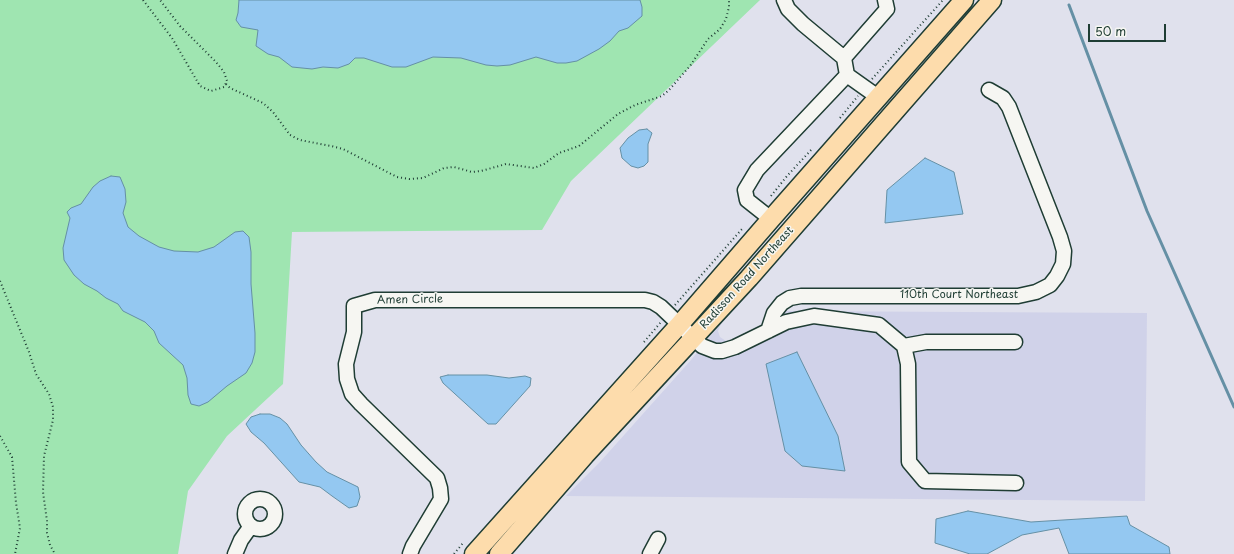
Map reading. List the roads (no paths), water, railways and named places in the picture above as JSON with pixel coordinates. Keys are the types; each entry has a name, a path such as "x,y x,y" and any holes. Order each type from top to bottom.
{"main road":[{"name":"Radisson Road Northeast","path":"474,554 680,324 770,219 964,0"},
{"name":"Radisson Road Northeast","path":"499,554 585,455 749,278 992,0"}],"street":[{"path":"784,0 788,9 803,24 844,58 847,75 878,97"},
{"path":"844,58 887,9 885,0"},
{"path":"770,219 747,200 745,190 757,170 847,75"},
{"name":"110th Court Northeast","path":"768,331 774,313 782,303 790,298 801,296 1018,296 1036,292 1050,285 1057,276 1062,264 1064,251 1060,237 1009,107 1003,98 989,90"},
{"name":"Amen Circle","path":"410,554 413,546 441,498 440,488 437,478 352,394 347,379 346,364 354,332 354,306 375,300 633,299 653,302 680,324"},
{"path":"680,324 702,346 714,352 734,347 786,322 814,316 879,325 904,346 908,364 909,462 925,481 1016,483"},
{"path":"904,346 926,342 1015,342"},
{"path":"235,554 241,540 251,526"},
{"path":"650,554 658,539"}],"water":[{"path":"239,0 640,0 642,16 628,28 619,31 610,41 599,49 577,61 566,63 557,63 536,57 510,65 497,66 486,65 461,58 433,57 406,67 392,67 364,58 355,58 349,64 338,68 323,67 312,69 292,67 279,57 268,54 256,46 258,30 241,27 236,20"},
{"path":"647,129 652,133 648,144 648,162 644,166 638,168 631,166 622,158 620,148 628,138 639,130"},
{"path":"925,158 954,172 963,214 885,223 887,190"},
{"path":"111,176 120,177 125,189 126,202 123,213 128,227 139,236 159,247 174,251 198,252 214,247 235,232 243,231 249,237 255,333 255,352 252,363 246,373 208,402 199,406 191,404 188,395 187,378 183,365 159,343 154,331 145,322 123,311 118,304 84,284 74,275 64,260 63,248 70,218 67,212 71,208 81,204 93,187 100,181"},
{"path":"797,352 838,436 845,471 802,466 785,451 766,364"},
{"path":"448,375 487,375 509,378 525,376 531,378 530,386 496,424 488,424 443,383 440,377"},
{"path":"260,414 270,414 280,418 287,424 301,445 327,472 358,487 360,497 357,506 349,508 320,487 299,482 264,443 251,432 246,424 251,417"},
{"path":"968,511 1031,522 1127,516 1130,525 1169,547 1170,554 1069,554 1059,528 1022,535 987,554 970,554 935,543 936,519"}],"waterway":[{"path":"1069,5 1147,211 1234,407"}]}
